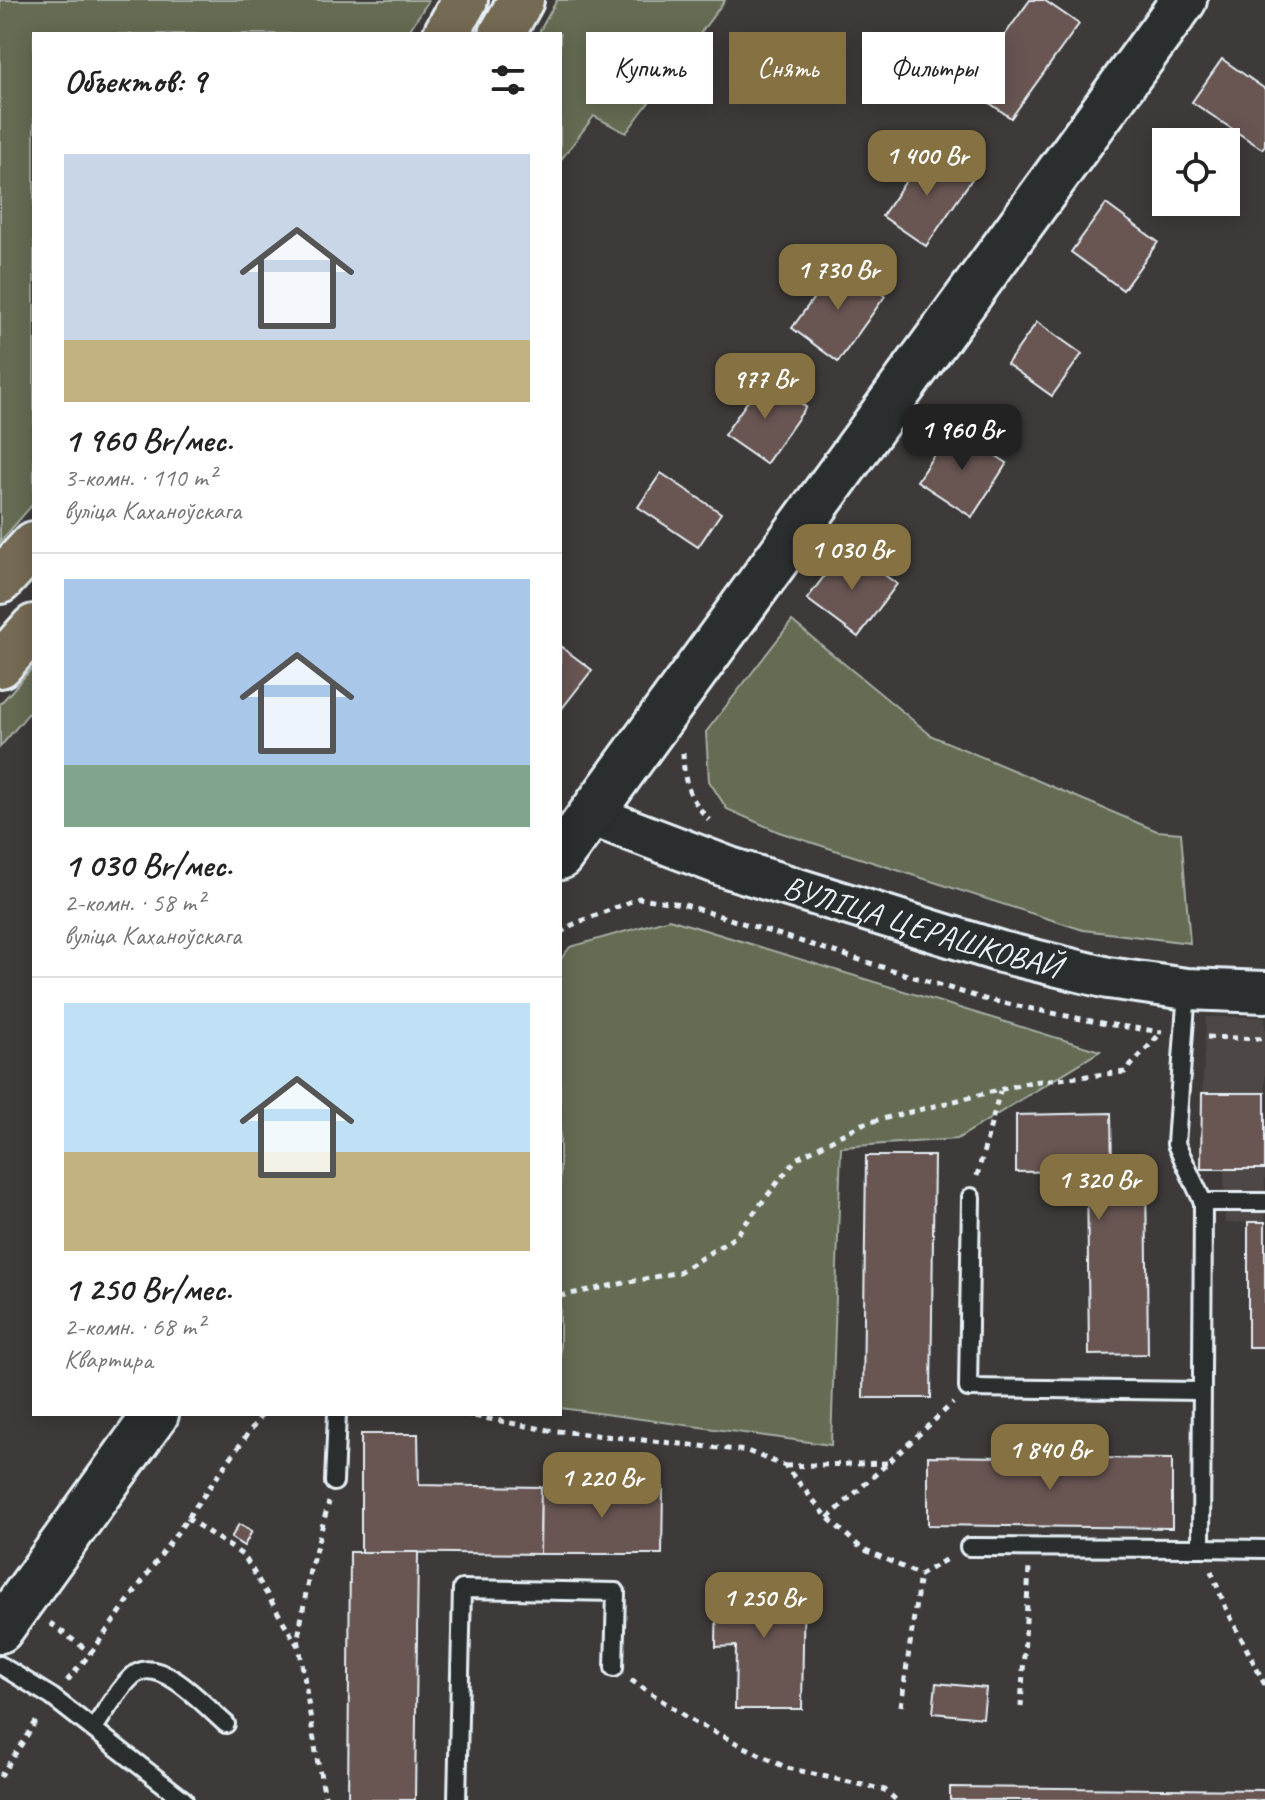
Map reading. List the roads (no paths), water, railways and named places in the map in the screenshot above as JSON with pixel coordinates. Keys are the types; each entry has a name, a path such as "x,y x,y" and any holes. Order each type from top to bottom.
{"main road":[{"path":"447,32 465,0"},
{"path":"503,32 521,0"},
{"path":"562,854 1184,0"},
{"path":"0,581 32,546"},
{"path":"0,665 32,629"},
{"path":"0,1630 155,1416"}],"street":[{"name":"ВУЛІЦА ЦЕРАШКОВАЙ","path":"591,815 730,868 1001,952 1108,978 1187,989 1265,992"}],"lane":[{"path":"1187,989 1176,1144 1203,1202 1201,1548"},
{"path":"971,1197 968,1388 1201,1391"},
{"path":"1203,1202 1265,1202"},
{"path":"334,1482 337,1416"},
{"path":"969,1547 1265,1549"},
{"path":"457,1800 462,1589 616,1592 614,1668"},
{"path":"0,1665 52,1697 184,1800"},
{"path":"94,1728 134,1674 149,1668 164,1672 226,1724"}]}
